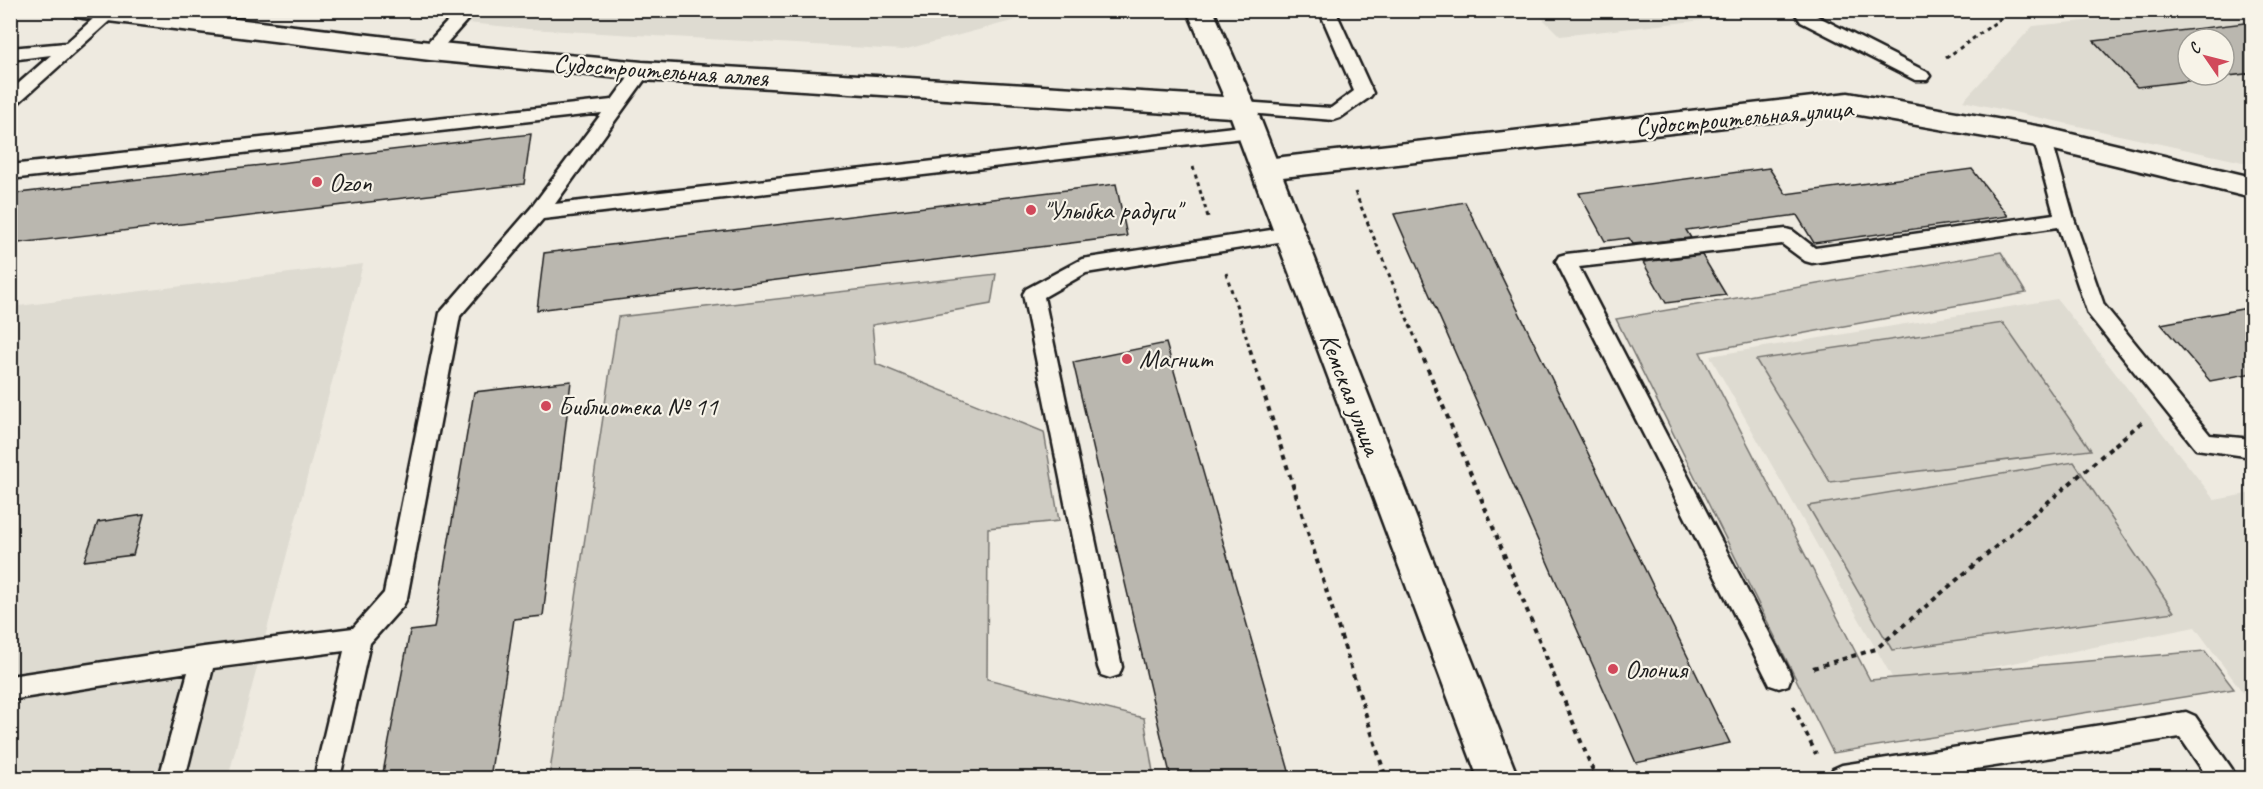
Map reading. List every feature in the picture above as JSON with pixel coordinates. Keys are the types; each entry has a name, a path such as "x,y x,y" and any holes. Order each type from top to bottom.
{"street":[{"name":"Судостроительная аллея","path":"83,10 109,15 430,51 642,71 1246,119"},
{"name":"Кемская улица","path":"1200,10 1246,119 1498,778"},
{"name":"Судостроительная улица","path":"1265,169 1848,103 2042,137 2253,188"}],"lane":[{"path":"430,51 468,10"},
{"path":"538,213 1184,138 1246,119 1334,114 1364,93 1327,10"},
{"path":"1801,10 1807,18 1921,76"},
{"path":"10,101 68,48 109,15"},
{"path":"10,54 68,48"},
{"path":"327,778 359,638 395,598 450,313 538,213 642,71"},
{"path":"10,172 619,105"},
{"path":"2042,137 2065,219 2095,308 2204,443 2253,448"},
{"path":"1779,677 1566,261 1786,236 1812,256 2065,219"},
{"path":"1110,667 1033,294 1082,266 1290,234"},
{"path":"10,688 204,658 359,638"},
{"path":"172,778 204,658"},
{"path":"1842,778 2186,723 2223,778"}],"path":[{"path":"1921,76 2010,12 2024,10"},
{"path":"1184,138 1386,778"},
{"path":"1342,161 1596,778"},
{"path":"1819,758 1779,677 1876,649 2148,416 2166,395"}],"shaded area":[{"path":"343,11 1049,11 903,50 529,29"},
{"path":"1535,11 1784,11 1560,36"},
{"path":"2186,11 2252,11 2252,164 1963,101 2033,26"},
{"path":"2001,252 2026,293 1700,352 1870,680 2205,651 2234,689 1833,753 1616,319"},
{"path":"363,264 228,778 11,778 10,307"},
{"path":"996,274 991,304 872,325 876,364 1044,432 1059,521 988,528 987,679 1144,718 1154,778 549,778 618,317"},
{"path":"2057,299 2215,500 2252,493 2252,705 2195,627 1897,686 1710,356"},
{"path":"2003,323 2091,450 1830,482 1756,360"},
{"path":"2074,462 2174,612 1892,650 1808,506"}],"building":[{"path":"2253,22 2253,73 2236,75 2236,27 2211,27"},
{"path":"2176,31 2176,82 2137,87 2094,41"},
{"path":"531,134 524,184 10,244 10,194"},
{"path":"1769,168 1786,194 1972,169 2008,216 1814,243 1797,215 1686,230 1691,238 1633,244 1629,238 1605,241 1579,193"},
{"path":"1116,184 1127,236 537,310 544,253"},
{"path":"1465,202 1730,743 1636,763 1394,214"},
{"path":"1702,255 1726,295 1666,303 1643,262"},
{"path":"2253,307 2253,373 2210,381 2161,324"},
{"path":"1166,343 1291,778 1171,778 1073,362"},
{"path":"571,381 543,616 514,619 490,778 382,778 410,631 434,628 474,392"},
{"path":"144,515 133,555 84,561 98,522"}],"place":[{"name":"Ozon","path":"317,182"},
{"name":"\"Улыбка радуги\"","path":"1031,210"},
{"name":"Магнит","path":"1127,359"},
{"name":"Библиотека № 11","path":"546,406"},
{"name":"Олония","path":"1613,669"}]}
